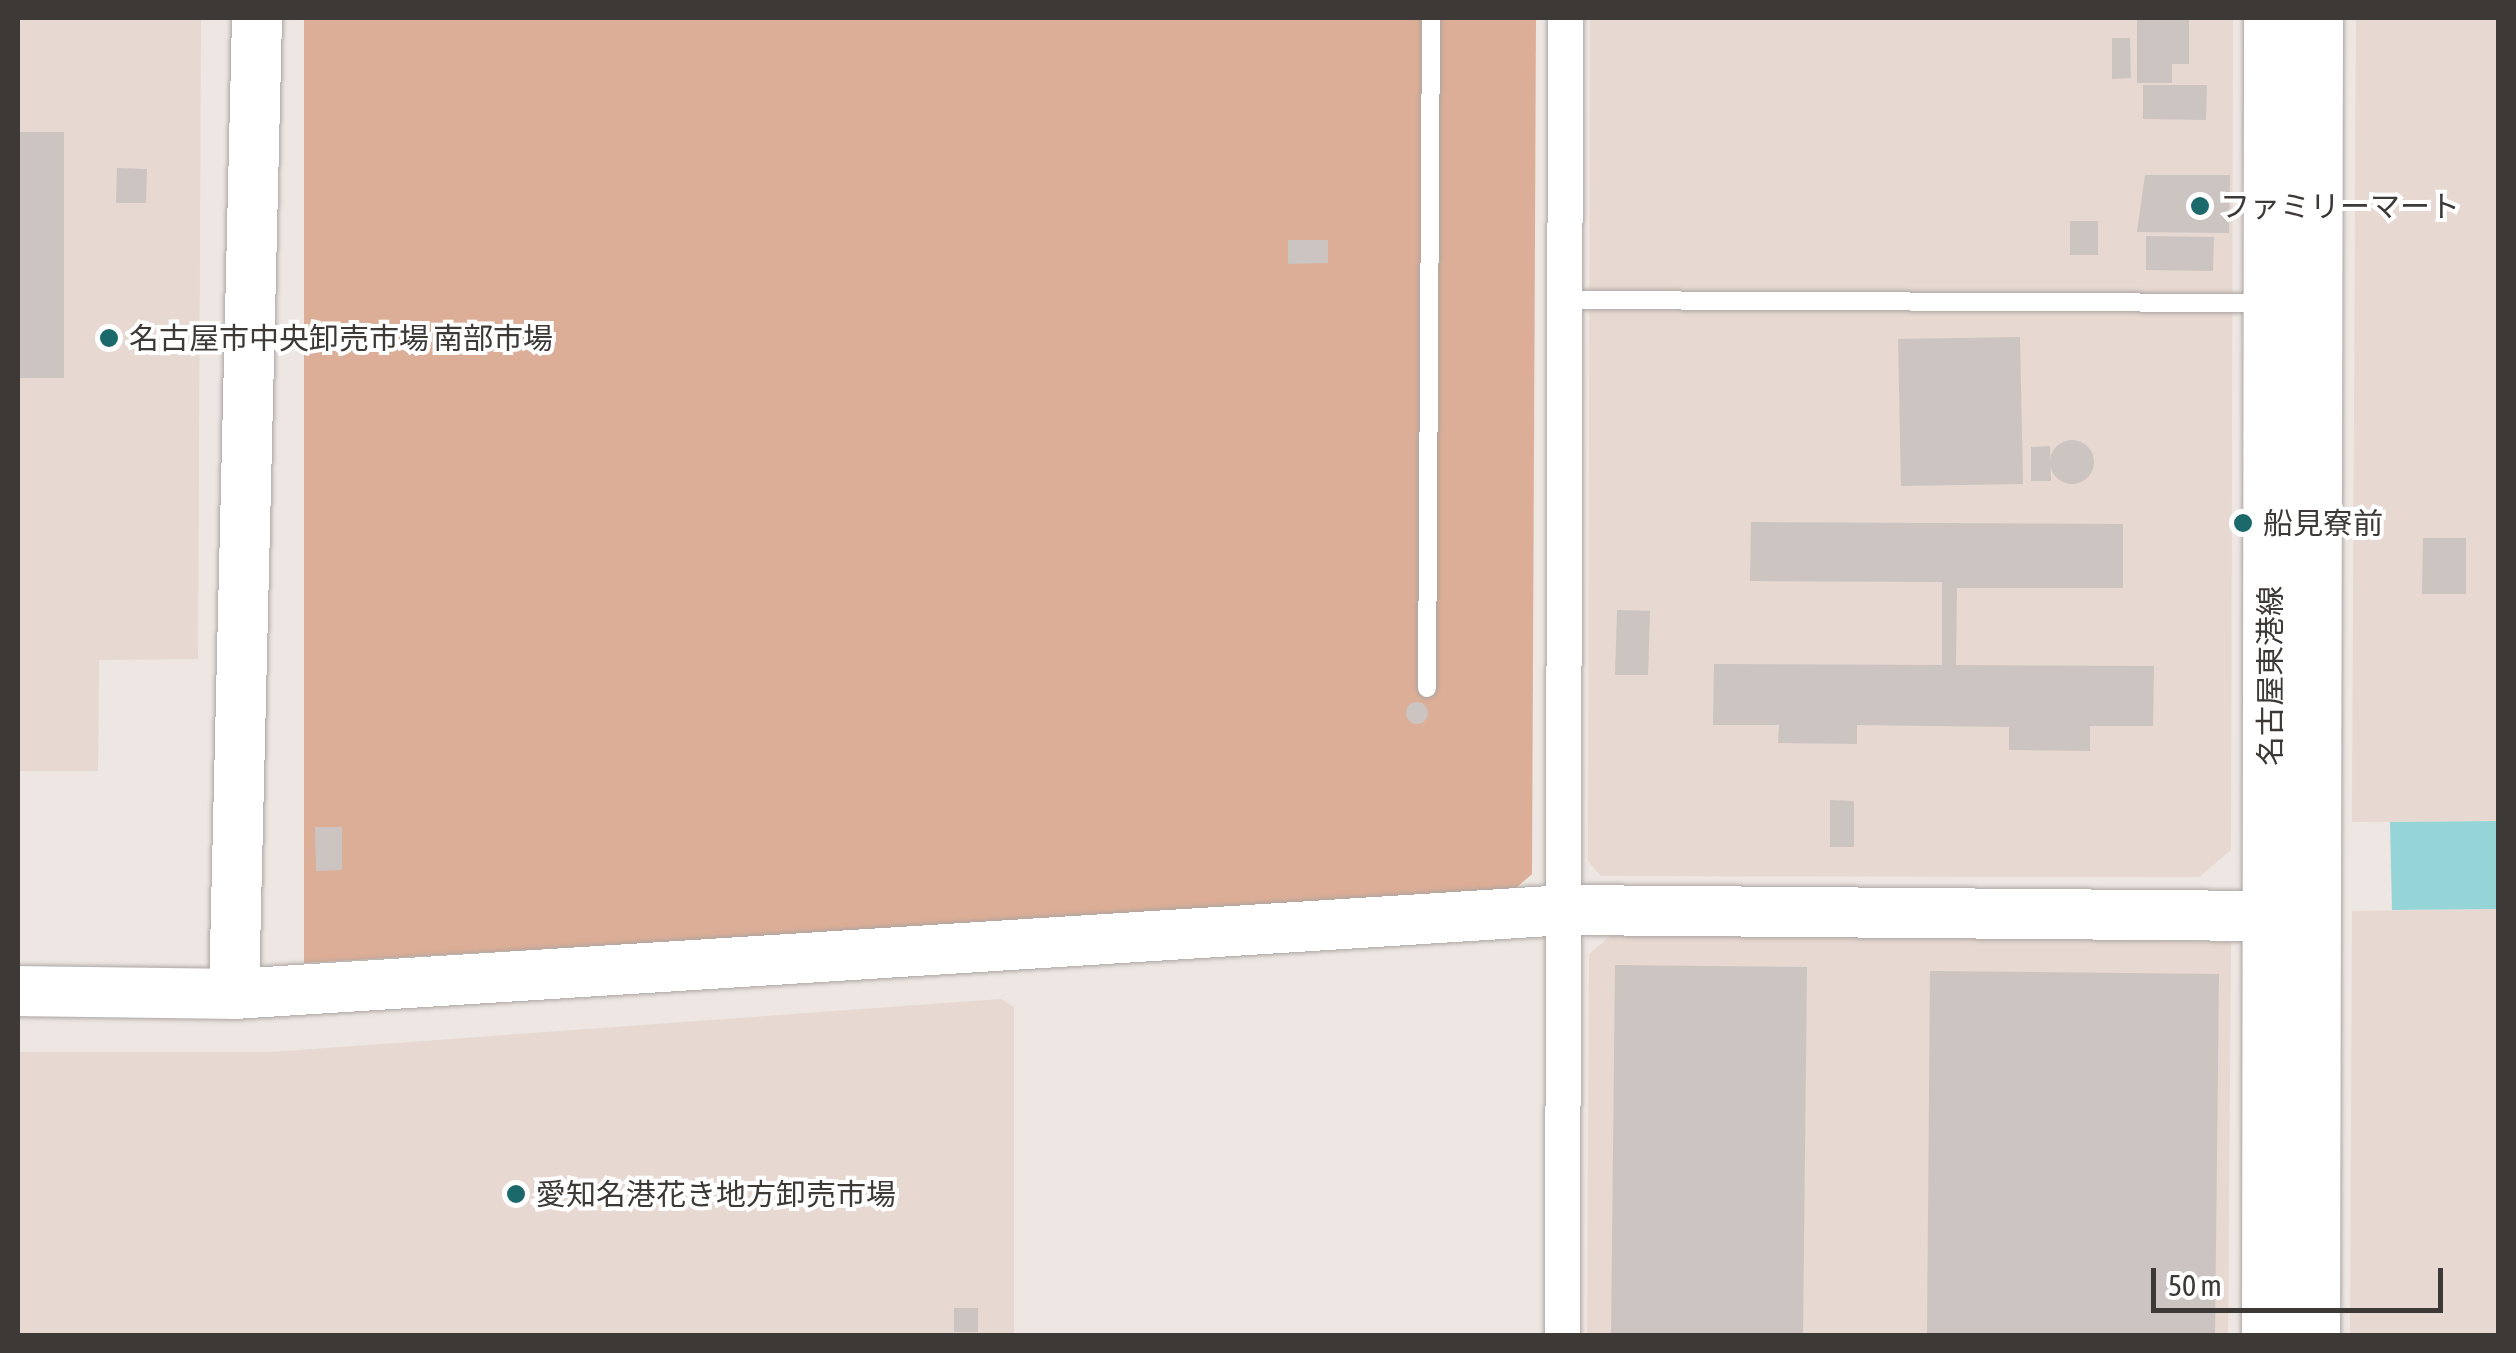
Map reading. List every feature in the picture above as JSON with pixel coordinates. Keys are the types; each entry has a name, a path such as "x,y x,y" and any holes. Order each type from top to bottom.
{"street":[{"path":"234,994 257,18"},
{"path":"1562,1336 1565,18"},
{"name":"名古屋東港線","path":"2267,1336 2269,18"},
{"name":"名古屋東港線","path":"2315,1336 2318,18"},
{"path":"18,991 234,994 1565,910 2269,916"}],"lane":[{"path":"1427,688 1431,18"},
{"path":"1565,300 2271,304"}],"shaded area":[{"name":"名古屋市中央卸売市場 南部市場","path":"18,18 201,18 198,659 99,660 98,771 18,771"},
{"path":"304,18 1536,18 1532,874 1510,893 304,963"},
{"path":"1590,18 2233,18 2231,850 2199,877 1601,876 1588,861"},
{"path":"2356,18 2498,18 2498,821 2352,822"},
{"path":"2498,909 2498,1335 2350,1336 2352,911"},
{"path":"1614,933 2231,942 2228,1335 1587,1336 1589,954"},
{"name":"愛知名港花き地方卸売市場","path":"1001,999 1014,1007 1014,1335 18,1336 18,1052 271,1052"}],"water":[{"path":"2498,821 2498,909 2392,910 2390,822"}],"building":[{"path":"2137,18 2189,18 2189,64 2172,64 2172,83 2137,83"},
{"path":"2112,38 2130,38 2131,78 2112,79"},
{"path":"2143,85 2207,85 2206,120 2143,119"},
{"path":"18,132 64,132 64,378 18,378"},
{"path":"117,168 147,169 146,203 116,203"},
{"path":"2145,175 2230,175 2229,233 2137,232"},
{"path":"2070,221 2098,221 2098,255 2070,255"},
{"path":"2146,236 2214,237 2213,271 2146,270"},
{"path":"1288,240 1328,240 1328,263 1288,264"},
{"path":"2020,337 2023,484 1901,486 1898,339"},
{"path":"2072,440 2088,446 2094,462 2088,478 2072,484 2056,478 2050,462 2056,446"},
{"path":"2050,446 2051,481 2031,481 2031,447"},
{"path":"1751,522 2123,524 2123,588 1957,588 1956,665 2154,666 2153,726 2090,726 2090,751 2009,750 2009,727 1857,725 1857,744 1778,743 1779,725 1713,725 1714,664 1942,665 1942,582 1750,581"},
{"path":"2423,538 2466,538 2466,594 2422,594"},
{"path":"1617,610 1650,611 1648,675 1615,675"},
{"path":"1417,702 1425,705 1425,721 1417,724 1409,721 1406,713 1409,705"},
{"path":"1830,800 1854,801 1854,847 1830,847"},
{"path":"315,827 342,827 342,870 316,871"},
{"path":"1615,965 1807,967 1803,1336 1611,1336"},
{"path":"1930,971 2219,974 2215,1336 1927,1336"},
{"path":"954,1308 978,1308 978,1332 954,1332"}],"place":[{"name":"ファミリーマート","path":"2200,206"},
{"name":"名古屋市中央卸売市場 南部市場","path":"109,338"},
{"name":"船見寮前","path":"2243,523"},
{"name":"愛知名港花き地方卸売市場","path":"516,1194"}]}
